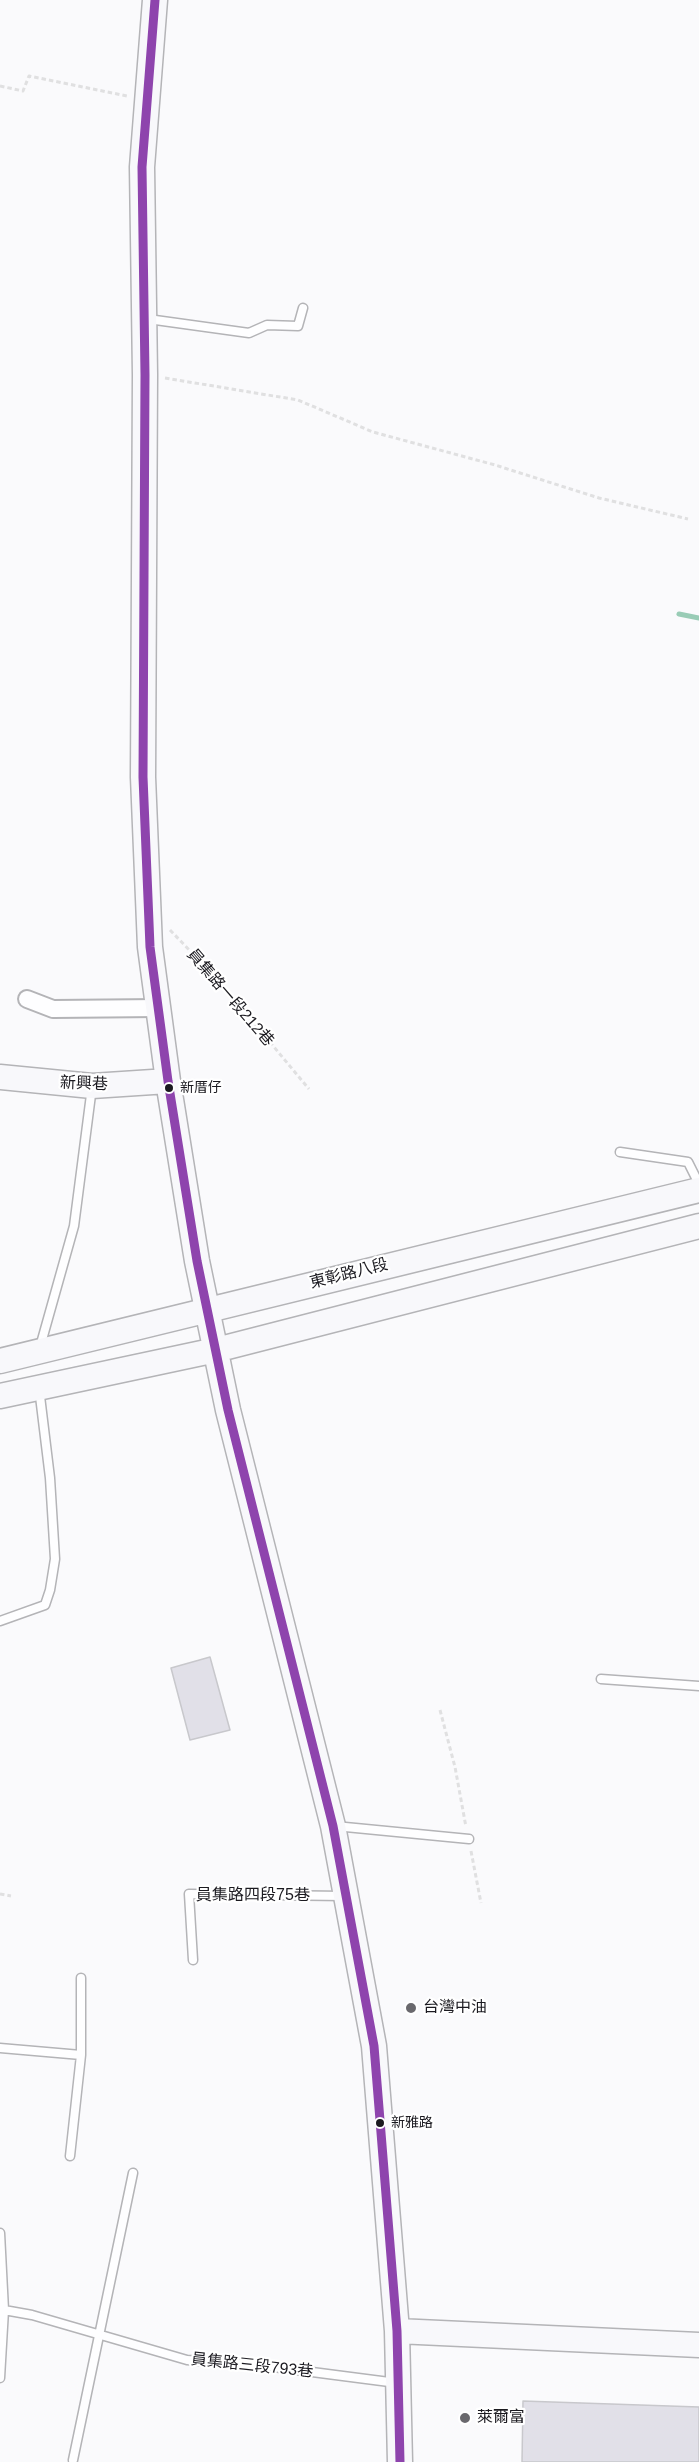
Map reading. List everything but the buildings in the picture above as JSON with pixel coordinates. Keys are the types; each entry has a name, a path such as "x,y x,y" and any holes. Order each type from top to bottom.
{"main road":[{"path":"155,0 142,167 145,375 143,777 150,947 168,1081 207,1309 292,1668 333,1826 374,2046 397,2331 400,2462"},
{"name":"新興巷","path":"0,1077 92,1086 168,1081"},
{"name":"東彰路八段","path":"0,1361 699,1190"},
{"path":"0,1396 216,1350 699,1226"},
{"path":"397,2331 699,2345"}],"street":[{"path":"27,999 53,1009 159,1008"}],"lane":[{"path":"144,318 249,333 267,325 298,326 303,308"},
{"path":"39,1350 74,1226 92,1086"},
{"path":"620,1152 688,1162 699,1184"},
{"path":"0,1621 45,1605 50,1590 55,1559 54,1536 50,1478 39,1388"},
{"path":"601,1679 699,1686"},
{"path":"333,1826 469,1839"},
{"name":"員集路四段75巷","path":"193,1960 189,1894 346,1896"},
{"path":"70,2156 81,2055 81,1978"},
{"path":"0,2048 81,2055"},
{"path":"74,2460 133,2173"},
{"path":"0,2233 4,2310 0,2378"},
{"name":"員集路三段793巷","path":"4,2310 99,2334 187,2360 258,2365 398,2384"}],"path":[{"path":"0,86 22,91 30,76 147,100"},
{"path":"145,375 298,400 373,432 495,465 599,498 688,519"},
{"name":"員集路一段212巷","path":"148,908 219,981 309,1089"},
{"path":"440,1710 455,1767 481,1903"},
{"path":"0,1894 11,1896"}],"waterway":[{"path":"679,614 699,618"}],"transit line":[{"path":"155,0 142,167 145,375 143,777 150,947 168,1081 197,1261 228,1410 333,1826 374,2046 397,2331 400,2462"}],"place":[{"name":"新厝仔","path":"169,1088"},
{"name":"台灣中油","path":"411,2008"},
{"name":"新雅路","path":"380,2123"},
{"name":"萊爾富","path":"465,2418"}]}
